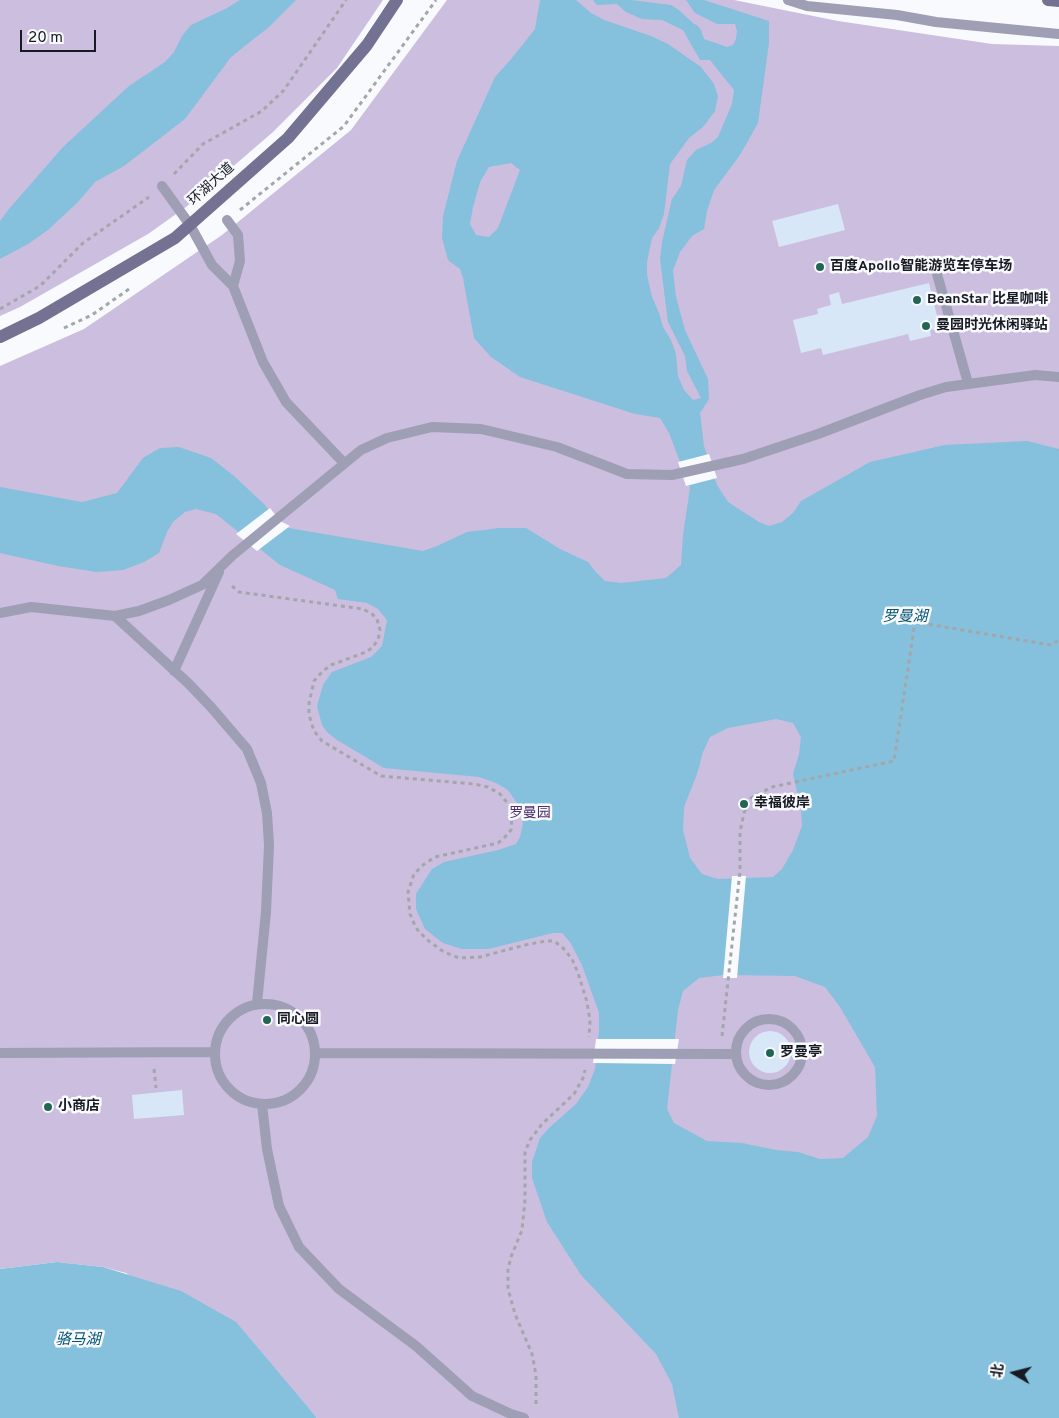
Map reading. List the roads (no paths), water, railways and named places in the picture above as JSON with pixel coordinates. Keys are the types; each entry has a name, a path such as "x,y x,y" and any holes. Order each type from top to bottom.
{"street":[{"name":"环湖大道","path":"0,337 39,318 174,238 190,225 288,138 367,45 397,0"},
{"path":"1048,0 1059,1"}],"lane":[{"path":"788,0 807,6 897,14 936,22 1059,34"},
{"path":"162,186 190,225 212,265 233,286 263,362 286,402 344,464"},
{"path":"227,220 238,235 240,261 233,286"},
{"path":"935,267 968,383"},
{"path":"0,613 31,607 115,616 139,611 169,600 202,585 233,555 288,512 361,450 387,438 432,427 481,429 557,447 627,474 672,475 743,459 818,434 920,395 968,383 1035,375 1059,377"},
{"path":"174,671 222,566"},
{"path":"115,616 211,707 246,749 261,783 267,813 269,845 266,912 257,1004"},
{"path":"257,1004 274,1004 290,1010 304,1021 312,1036 315,1053 313,1069 306,1083 295,1094 280,1102 262,1104 249,1102 235,1094 223,1083 216,1068 214,1052 218,1035 227,1020 240,1009 257,1004"},
{"path":"768,1019 788,1024 796,1031 803,1051 801,1063 796,1073 776,1085 765,1086 754,1082 745,1075 738,1065 736,1054 737,1043 741,1034 748,1026 768,1019"},
{"path":"0,1053 214,1052"},
{"path":"315,1053 736,1054"},
{"path":"262,1104 267,1149 279,1206 299,1247 339,1290 416,1346 472,1396 524,1418"}],"water":[{"path":"240,0 296,0 269,27 231,57 185,119 124,166 95,182 78,202 48,230 28,244 0,259 0,221 63,147 129,86 165,62 174,52 182,36 191,25"},
{"name":"罗曼湖","path":"540,0 576,0 591,13 604,20 651,36 668,44 701,67 714,84 718,96 715,111 703,127 689,138 670,164 664,214 659,228 652,238 647,262 647,275 652,297 663,327 671,340 676,354 678,376 684,390 693,400 701,398 687,371 685,356 668,322 660,259 662,242 672,199 681,186 687,160 696,150 711,143 718,137 732,104 734,90 710,60 700,60 683,30 662,20 642,19 626,12 617,4 597,5 593,0 631,0 671,5 697,25 704,39 727,47 733,45 736,39 737,31 735,24 717,24 695,13 686,0 704,0 769,21 769,43 758,123 740,155 714,190 707,211 704,229 692,236 680,252 673,270 676,297 685,330 708,379 709,399 700,413 704,446 717,485 728,502 759,522 769,526 782,522 793,513 801,501 870,462 945,445 1027,441 1059,449 1059,1418 679,1418 672,1384 656,1354 581,1275 547,1222 532,1178 532,1162 540,1138 576,1104 588,1087 595,1069 599,1013 582,965 570,942 562,933 553,933 488,949 462,949 443,943 425,929 416,909 416,894 432,869 444,862 516,844 520,837 523,823 519,806 508,790 479,777 384,768 337,740 322,725 317,706 323,685 332,672 371,657 382,646 387,620 378,609 367,603 338,599 335,590 280,565 216,514 196,509 185,512 173,522 159,553 144,562 123,570 97,572 58,566 0,553 0,487 82,502 117,493 143,458 160,448 179,447 211,458 264,504 279,523 289,528 423,551 467,532 499,528 526,528 560,549 588,562 605,581 621,583 666,578 681,565 690,488 669,433 660,418 635,414 520,377 491,357 474,338 463,278 460,269 448,260 442,238 443,216 457,161 495,77 535,29","holes":["511,163 520,170 498,228 489,237 476,235 470,224 480,182 489,167","776,719 793,723 801,737 799,754 793,774 801,809 802,826 793,850 782,869 773,877 718,879 702,874 690,858 683,830 684,807 710,737 728,728","723,975 795,976 825,987 840,1007 875,1067 877,1116 868,1137 843,1158 820,1159 798,1152 776,1150 742,1143 707,1141 674,1123 667,1109 678,1010 683,991 699,978"]},
{"name":"骆马湖","path":"57,1262 103,1267 181,1291 236,1322 317,1418 0,1418 0,1269"}],"place":[{"name":"百度Apollo智能游览车停车场","path":"820,267"},
{"name":"BeanStar 比星咖啡","path":"917,300"},
{"name":"曼园时光休闲驿站","path":"926,326"},
{"name":"幸福彼岸","path":"744,804"},
{"name":"同心圆","path":"267,1020"},
{"name":"罗曼亭","path":"770,1053"},
{"name":"小商店","path":"48,1107"}],"park label":[{"name":"罗曼园","path":"530,814"}]}
